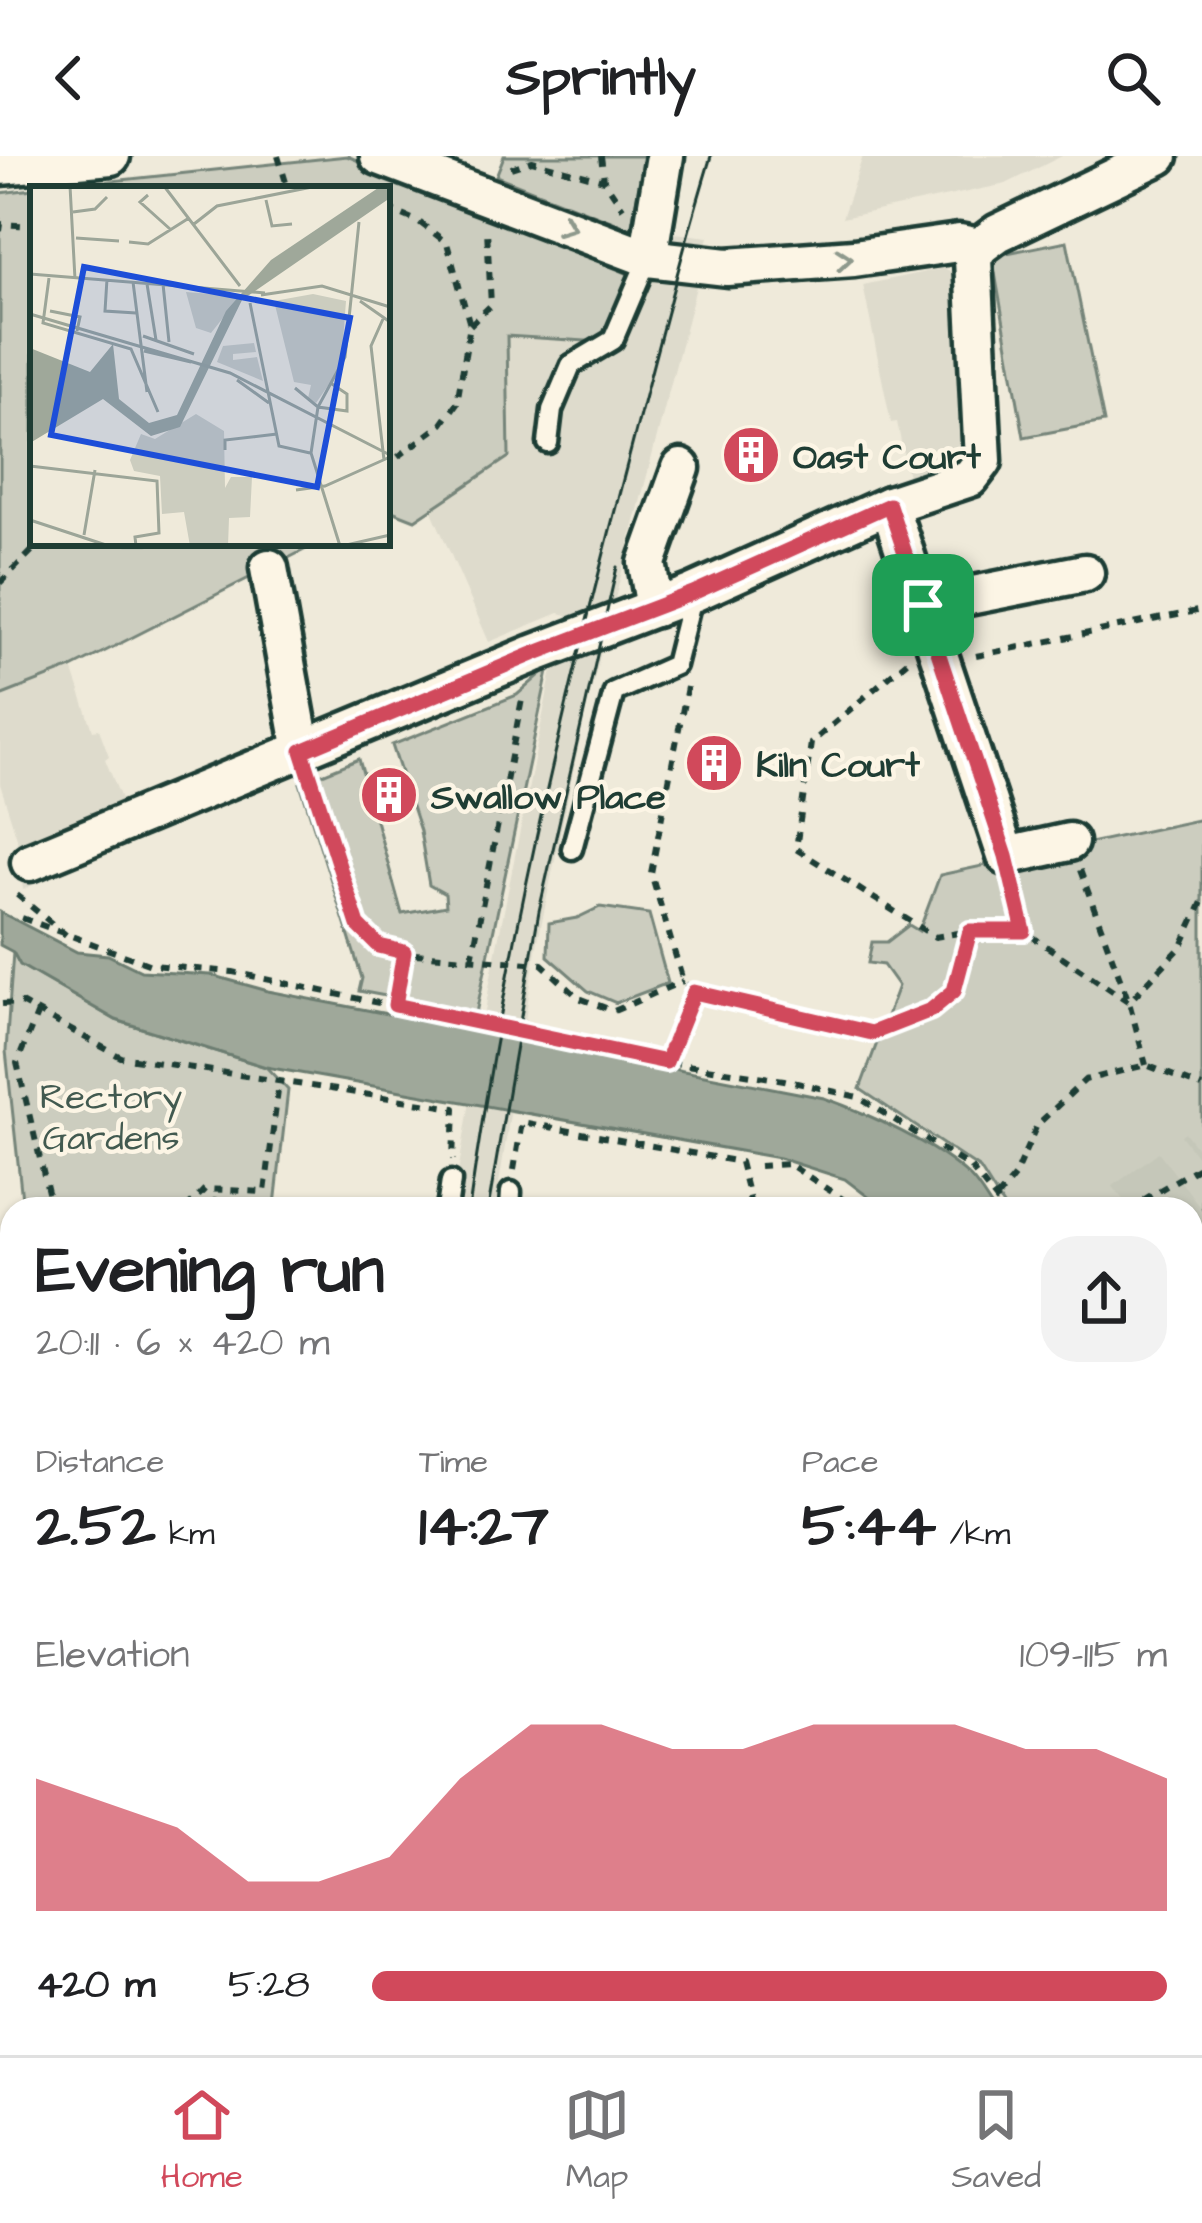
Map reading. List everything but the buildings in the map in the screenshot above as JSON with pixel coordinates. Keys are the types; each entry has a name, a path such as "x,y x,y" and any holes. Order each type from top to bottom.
{"street":[{"path":"0,166 111,156"},
{"path":"379,156 485,187 649,252 727,267 854,258 959,243 979,247"},
{"path":"649,252 665,156"},
{"path":"22,877 302,751 693,593 889,505 970,478 983,461 973,260 979,247 998,232 1159,156"},
{"path":"655,608 646,563 681,468"},
{"path":"889,505 1006,856 1069,842"},
{"path":"269,568 302,751"},
{"path":"933,636 1085,573"}],"lane":[{"path":"548,442 552,410 571,365 613,340 649,252"},
{"path":"572,849 614,692 675,664 693,593"},
{"path":"449,1197 452,1181"}],"path":[{"path":"278,156 287,186"},
{"path":"601,156 604,180 649,252"},
{"path":"470,326 491,305 485,187 536,159 604,180"},
{"path":"390,209 447,243 470,326 457,403 442,424 390,463"},
{"path":"0,231 2,224 30,226"},
{"path":"0,583 37,546"},
{"path":"1130,1001 1024,931 970,931 935,937 796,849 811,743 933,636 1202,610"},
{"path":"472,958 523,690 512,663"},
{"path":"675,664 688,688 651,873 683,981 694,992 872,1033 931,1010 954,991 970,931"},
{"path":"302,751 358,925 379,946 542,964 579,998 614,1011 683,981"},
{"path":"1069,842 1130,1001 1146,1065"},
{"path":"1006,856 1024,931"},
{"path":"22,877 69,938"},
{"path":"1130,1001 1182,946 1202,902"},
{"path":"22,918 151,965 233,972 858,1097 970,1167 996,1197"},
{"path":"395,1005 404,952"},
{"path":"666,1062 694,992"},
{"path":"2,1004 21,1003 121,1057 455,1108 452,1181"},
{"path":"38,1012 17,1063 49,1197"},
{"path":"998,1197 1014,1177 1037,1125 1084,1080 1146,1065 1202,1087"},
{"path":"198,1197 206,1189 265,1192 279,1083"},
{"path":"510,1197 522,1122 740,1162 749,1197"},
{"path":"759,1166 788,1164 839,1197"},
{"path":"1147,1197 1202,1165"}],"shaded area":[{"path":"863,156 1062,156 1006,184 842,218"},
{"path":"666,232 709,237 586,710 536,950 497,1197 454,1197 491,976 567,615 559,613 489,642 431,509 509,457 507,335 602,342 629,274 652,283"},
{"path":"944,268 954,273 962,451 957,463 909,482 897,422 891,423 863,285"},
{"path":"72,668 134,831 23,890 17,838 0,784 0,697"},
{"path":"0,912 77,952 108,955 141,971 211,975 268,991 824,1098 881,1121 939,1153 970,1177 985,1197 868,1197 845,1179 779,1158 266,1067 116,1020 20,965 13,952 0,945"}],"green space":[{"path":"347,156 629,274 602,342 507,336 509,457 415,520 390,510 390,186 65,186"},
{"path":"504,156 645,156 631,229 496,176"},
{"path":"30,189 30,546 312,546 72,668 0,696 0,193"},
{"path":"1067,241 1104,422 1024,437 992,256"},
{"path":"549,667 476,1013 359,991 362,978 300,783 359,759 402,914 446,906 445,894 429,885 420,831 392,745 517,695"},
{"path":"1202,819 1202,1197 998,1197 980,1169 860,1089 898,986 883,965 868,963 872,942 887,942 909,925 919,931 940,875"},
{"path":"600,907 649,914 668,983 616,1003 588,991 548,956 549,923 577,918"},
{"name":"Rectory Gardens","path":"13,952 20,965 116,1020 266,1067 288,1090 276,1197 22,1197 6,1051"}],"tunnel":[{"path":"1146,1197 1202,1155"}],"tram line":[{"path":"471,1197 499,1023 557,746 601,563 711,156"},
{"path":"490,1197 539,911 617,567"}],"place":[{"name":"Oast Court","path":"751,455"},
{"name":"Kiln Court","path":"714,763"},
{"name":"Swallow Place","path":"389,795"}],"route":[{"path":"889,505 923,605 1006,856 1024,931 970,931 954,991 931,1010 872,1033 694,992 666,1062 395,1005 404,952 379,946 358,925 302,751 693,593 889,505"}]}
